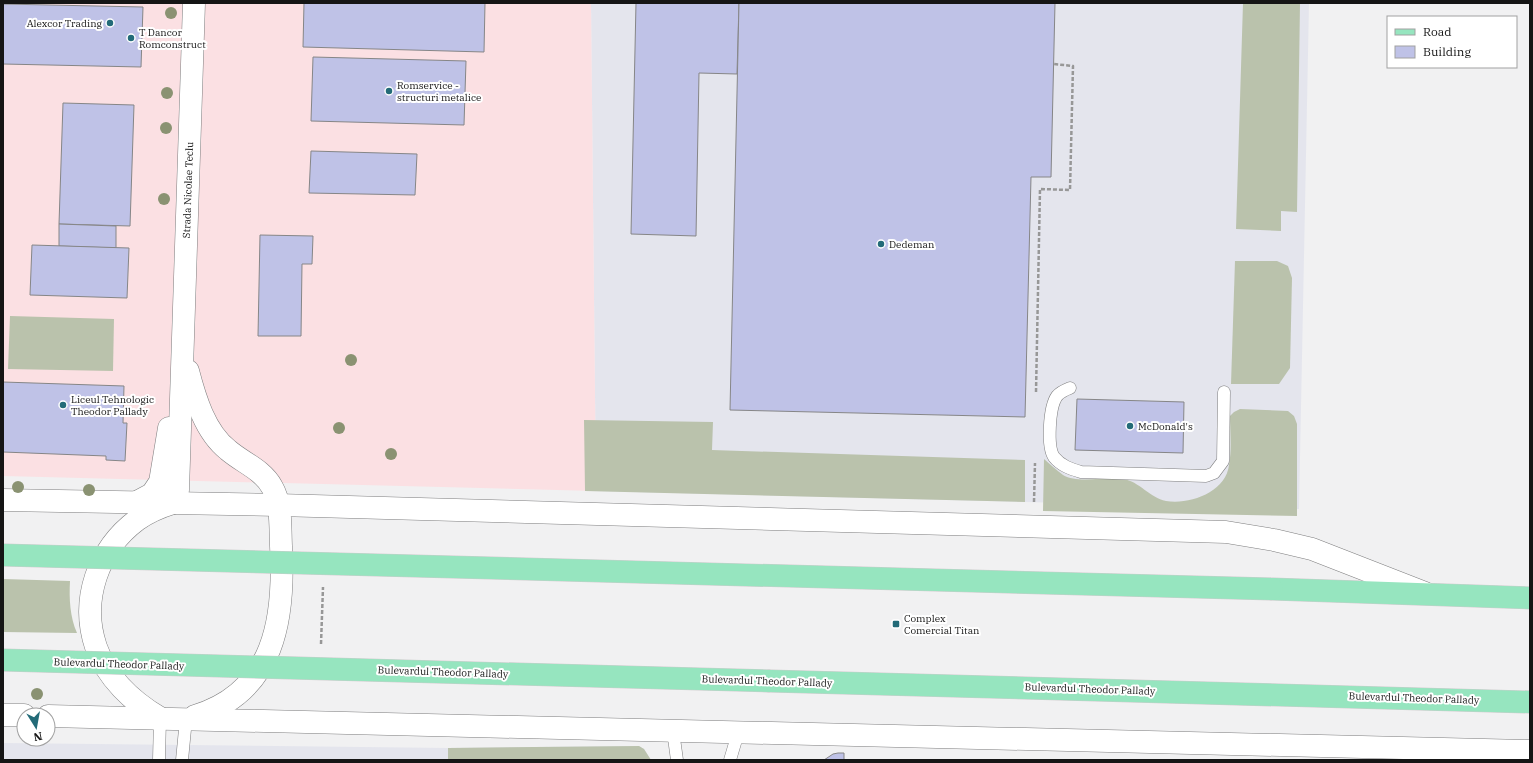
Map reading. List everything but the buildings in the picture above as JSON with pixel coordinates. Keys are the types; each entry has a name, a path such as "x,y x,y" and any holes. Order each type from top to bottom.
{"main road":[{"path":"3,555 1272,589 1530,598"},
{"name":"Bulevardul Theodor Pallady","path":"3,660 1530,702"}],"street":[{"name":"Strada Nicolae Teclu","path":"182,376 194,3"},
{"path":"184,350 195,392 202,413 211,431 221,444 228,450 260,472 267,479 275,493 278,505 282,552 281,591 277,625 269,652 258,674 240,692 218,707 186,719"},
{"path":"137,502 152,494 160,482 170,426 182,376"},
{"path":"160,718 147,710 123,690 107,668 96,647 92,633 90,604 93,581 97,570 116,540 138,519 159,508 173,503 179,484 182,376"},
{"path":"3,500 278,505 1226,532 1312,549 1428,594"},
{"path":"3,714 16,715"},
{"path":"56,716 674,731 1444,755 1530,751"}],"lane":[{"path":"1070,388 1057,395 1051,409 1050,448 1053,456 1061,464 1070,469 1081,472 1206,476 1214,473 1223,461 1224,392"},
{"path":"159,760 160,718"},
{"path":"182,760 186,719"},
{"path":"674,731 677,760"},
{"path":"730,760 738,733"}],"path":[{"path":"1036,393 1040,190 1070,190 1073,66 1054,64"},
{"path":"1033,526 1035,456"},
{"path":"321,651 324,584"}],"shaded area":[{"path":"3,3 591,3 596,491 3,476"},
{"path":"591,3 1309,3 1299,509 596,491"},
{"path":"3,743 16,743 16,747 56,747 56,744 448,748 639,746 644,749 651,760 3,760"}],"green space":[{"path":"1243,3 1300,3 1297,212 1281,211 1281,231 1236,229"},
{"path":"1235,261 1277,261 1288,266 1292,278 1290,368 1279,384 1231,384"},
{"path":"10,316 114,319 113,371 8,369"},
{"path":"1240,409 1288,411 1294,416 1297,424 1297,516 1043,511 1044,459 1063,475 1069,478 1116,478 1129,480 1155,497 1166,501 1186,501 1205,495 1221,483 1226,474 1229,465 1231,440 1230,416"},
{"path":"584,420 713,422 712,450 1025,460 1025,502 585,491"},
{"path":"3,579 70,581 70,608 77,633 3,632"},
{"path":"639,746 644,749 651,760 448,760 448,748"}],"place":[{"name":"Alexcor Trading","path":"110,23"},
{"name":"T Dancor Romconstruct","path":"131,38"},
{"name":"Romservice - structuri metalice","path":"389,91"},
{"name":"Dedeman","path":"881,244"},
{"name":"Liceul Tehnologic Theodor Pallady","path":"63,405"},
{"name":"McDonald's","path":"1130,426"},
{"name":"Complex Comercial Titan","path":"896,624"}]}
